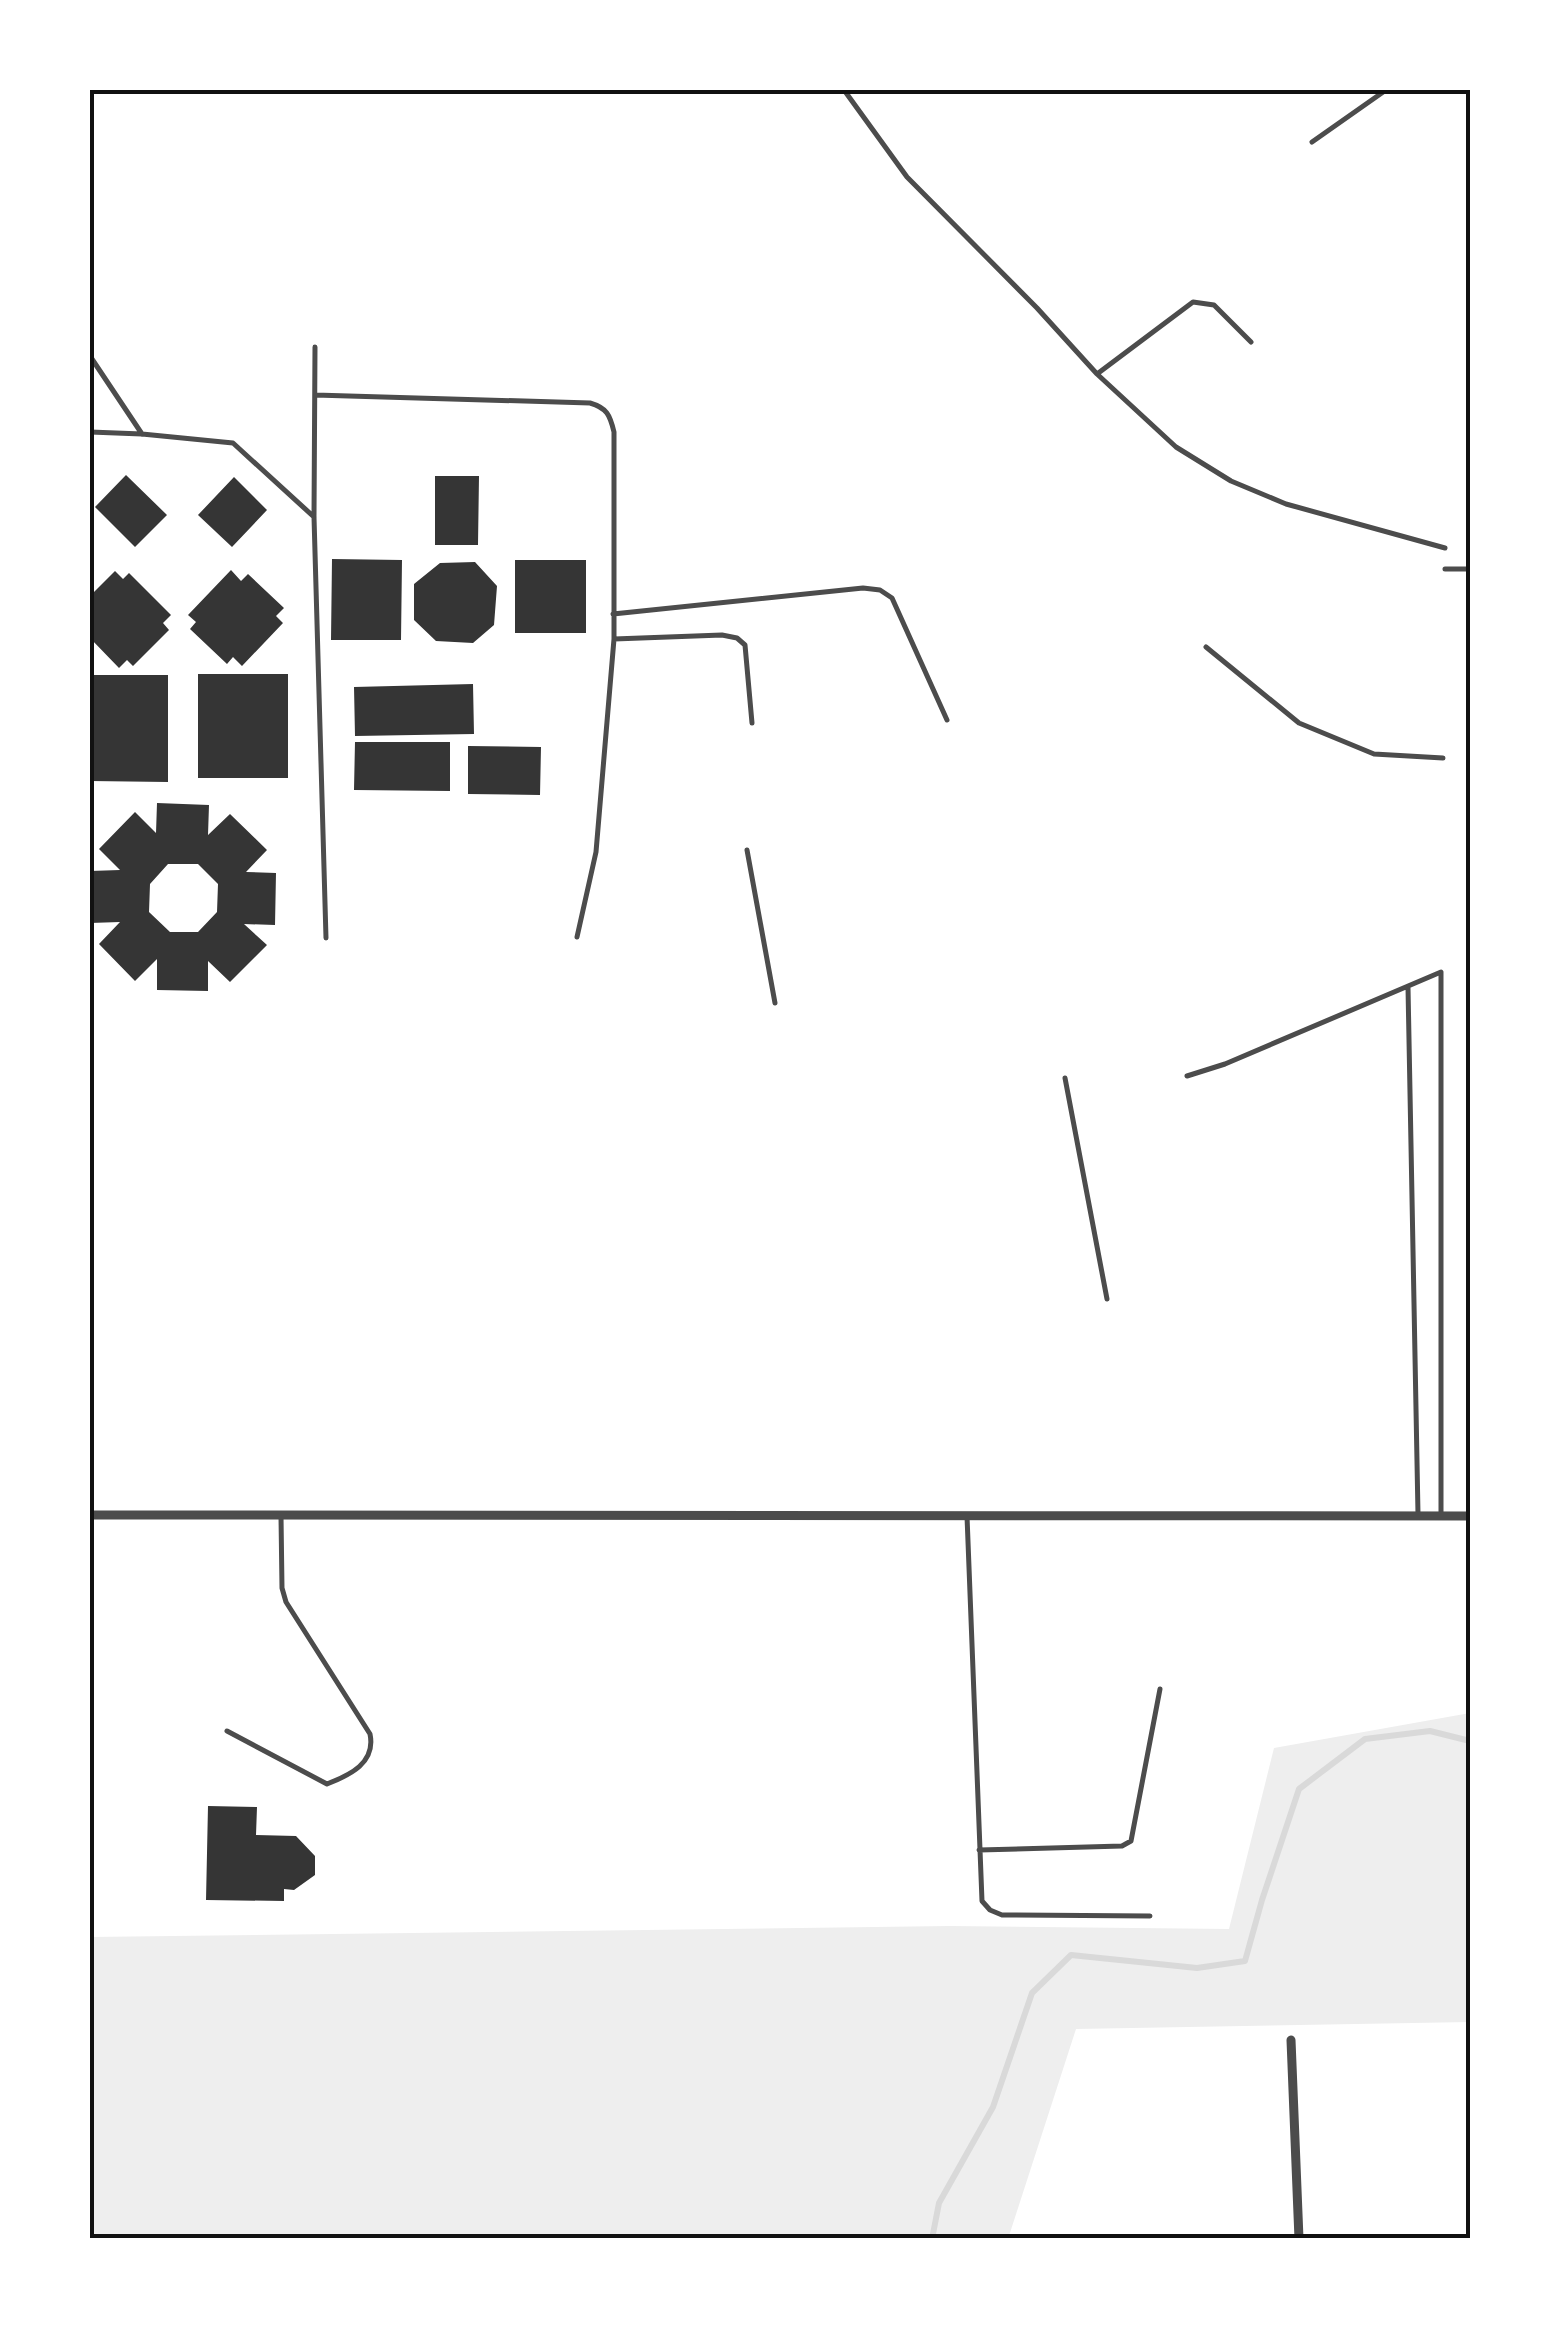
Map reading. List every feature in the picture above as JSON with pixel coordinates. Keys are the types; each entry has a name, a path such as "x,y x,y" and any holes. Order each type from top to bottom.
{"street":[{"path":"90,1515 1470,1516"},
{"path":"1291,2040 1299,2239"}],"lane":[{"path":"844,90 907,177 1037,308 1096,374 1176,447 1231,481 1286,504 1445,548"},
{"path":"1312,142 1386,90"},
{"path":"1096,374 1192,302 1214,305 1251,342"},
{"path":"316,347 314,517 326,938"},
{"path":"90,356 142,434"},
{"path":"315,395 590,403 604,407 611,417 614,639 596,852 578,937"},
{"path":"90,432 233,443 314,517"},
{"path":"1445,569 1470,569"},
{"path":"614,614 863,588 880,590 892,598 947,720"},
{"path":"614,639 722,635 737,638 745,645 752,723"},
{"path":"1206,647 1299,724 1374,754 1443,758"},
{"path":"747,850 775,1003"},
{"path":"1187,1076 1225,1064 1441,972 1441,1517"},
{"path":"1408,987 1418,1517"},
{"path":"1065,1078 1107,1299"},
{"path":"228,1730 327,1784 352,1774 370,1752 370,1734 286,1602 282,1588 281,1516"},
{"path":"967,1516 982,1901 1002,1915 1150,1916"},
{"path":"979,1850 1122,1846 1131,1842 1160,1688"}],"shaded area":[{"path":"1470,1713 1470,2022 1076,2029 1008,2239 90,2239 90,1937 950,1926 1229,1929 1274,1748"}],"building":[{"path":"126,475 167,515 135,547 95,507"},
{"path":"435,476 479,476 478,545 435,545"},
{"path":"234,477 267,510 232,547 198,515"},
{"path":"332,559 402,560 401,640 331,640"},
{"path":"515,560 586,560 586,633 515,633"},
{"path":"475,562 497,586 494,625 473,643 436,641 414,620 414,584 440,563"},
{"path":"231,570 241,581 248,574 284,608 276,616 283,623 242,666 233,657 227,664 190,629 196,622 188,615"},
{"path":"115,571 123,579 129,573 171,615 163,623 169,630 133,666 127,660 119,668 90,638 90,596"},
{"path":"198,674 288,674 288,778 198,778"},
{"path":"90,675 168,675 168,782 90,781"},
{"path":"473,684 474,734 355,736 354,687"},
{"path":"355,742 450,742 450,791 354,790"},
{"path":"468,746 541,747 540,795 468,794"},
{"path":"157,803 209,805 208,835 230,814 267,850 246,872 276,873 275,925 244,924 267,945 230,982 208,961 208,991 157,990 157,959 135,981 99,944 120,922 90,923 90,871 120,870 99,849 135,812 156,833","holes":["168,864 198,864 218,884 217,912 198,932 170,932 149,912 150,884"]},
{"path":"208,1806 257,1807 256,1835 296,1836 315,1856 315,1875 294,1890 284,1889 284,1901 206,1900"}],"waterway":[{"path":"932,2239 939,2203 993,2107 1032,1993 1071,1955 1197,1968 1245,1961 1299,1789 1365,1739 1430,1731 1470,1741"}]}
